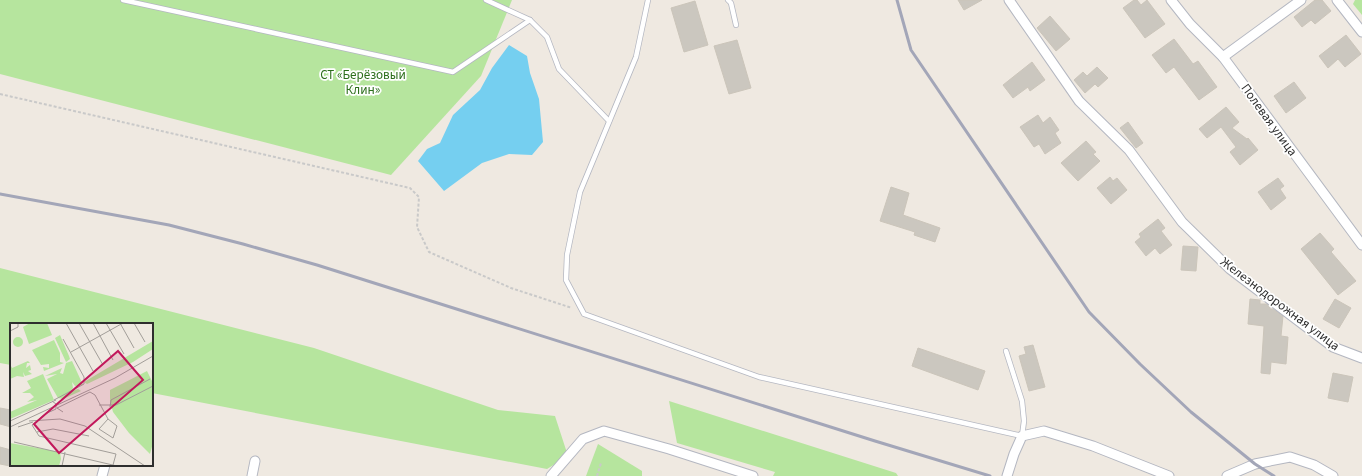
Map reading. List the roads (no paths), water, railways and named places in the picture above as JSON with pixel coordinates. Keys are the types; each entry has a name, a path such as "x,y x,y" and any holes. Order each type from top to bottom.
{"street":[{"name":"Железнодорожная улица","path":"1009,0 1079,101 1129,150 1182,222 1230,270 1333,347 1362,358"},
{"name":"Полевая улица","path":"1171,0 1190,24 1223,57 1362,245"},
{"path":"1223,57 1301,0"},
{"path":"1337,0 1362,32"},
{"path":"551,476 583,439 604,431 669,449 753,476"},
{"path":"1007,476 1022,436 1044,431 1093,446 1169,476"},
{"path":"1227,476 1255,464 1290,457 1314,465 1333,476"},
{"path":"252,476 255,461"},
{"path":"102,476 105,466"}],"lane":[{"path":"123,0 453,72 530,20"},
{"path":"486,0 530,20 547,37 559,69 609,121"},
{"path":"648,0 636,57 580,192 567,255 566,280 584,314 759,377 1022,436 1024,421 1022,401 1006,351"},
{"path":"728,0 731,3 736,26"}],"water":[{"path":"509,45 527,56 530,73 539,99 543,142 532,155 509,154 482,163 444,191 418,161 427,149 440,143 453,115 480,90 492,68"}],"railway":[{"path":"897,0 911,50 1089,312 1140,364 1191,412 1255,464 1274,476"},
{"path":"0,194 169,225 317,265 990,476"}],"park label":[{"name":"СТ «Берёзовый Клин»","path":"363,82"}]}
